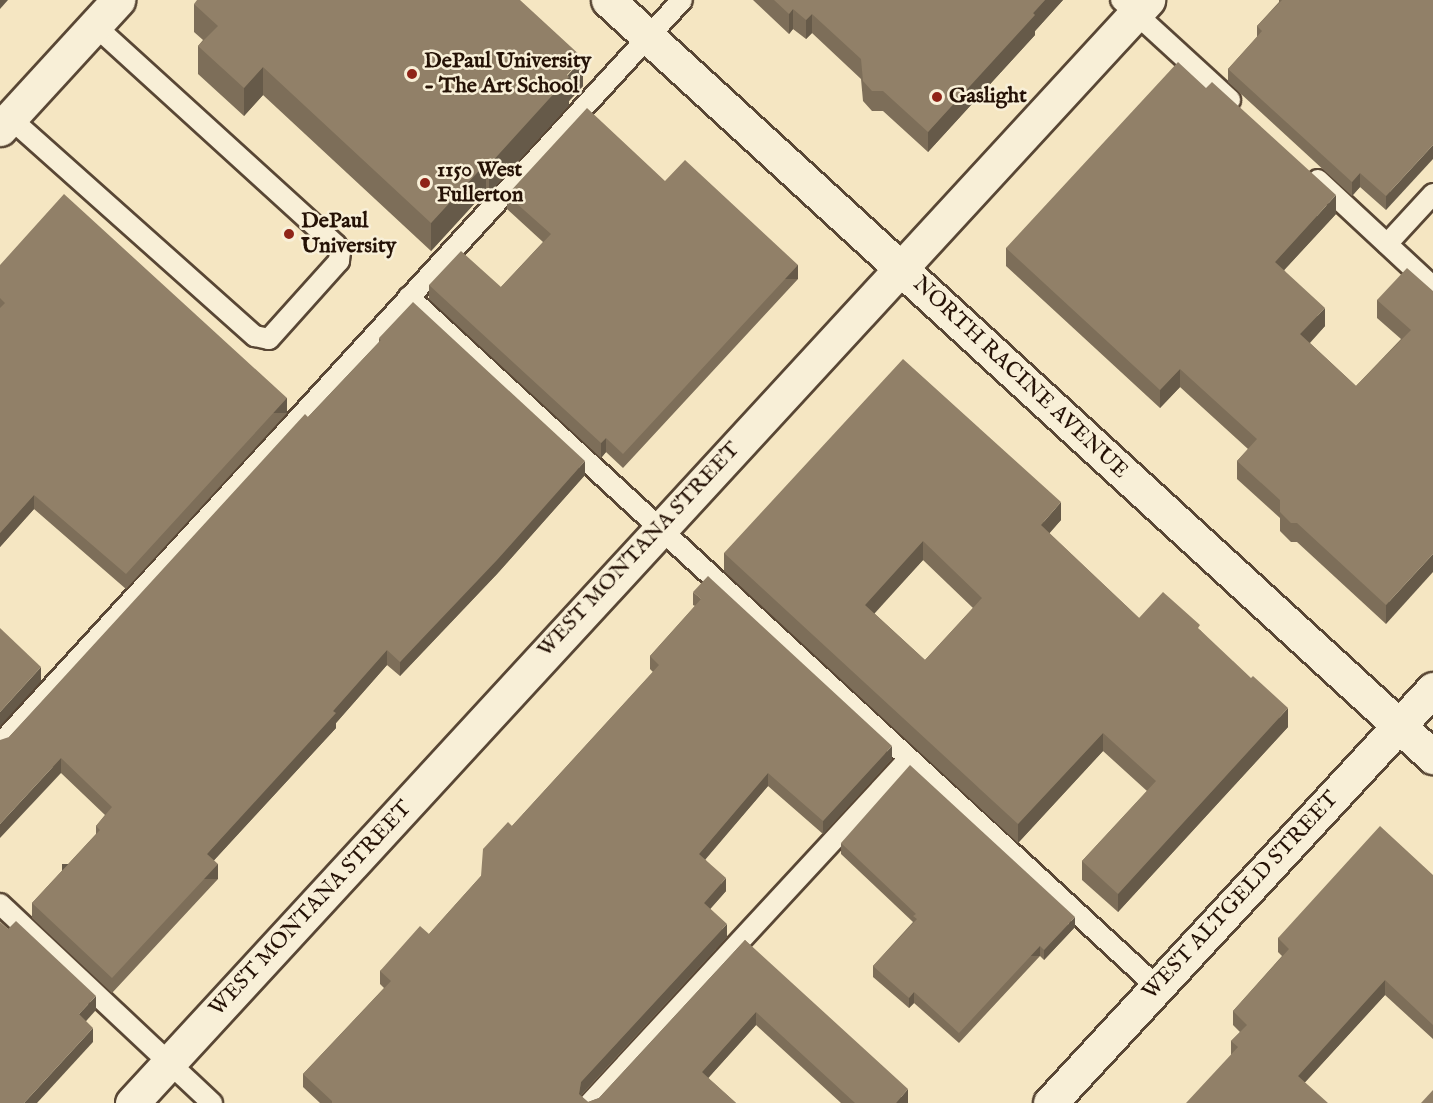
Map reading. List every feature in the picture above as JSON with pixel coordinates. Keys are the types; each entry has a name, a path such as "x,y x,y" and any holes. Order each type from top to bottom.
{"street":[{"path":"5,123 118,0"},
{"name":"NORTH RACINE AVENUE","path":"608,0 1433,757"},
{"name":"WEST MONTANA STREET","path":"132,1103 899,267 1135,4"},
{"name":"WEST ALTGELD STREET","path":"1050,1103 1433,689"}],"lane":[{"path":"0,744 682,0"},
{"path":"1135,4 1247,116"},
{"path":"5,123 255,336 269,339 339,261 340,252 336,245 95,26"},
{"path":"1299,164 1433,287"},
{"path":"1387,244 1433,194"},
{"path":"409,297 1157,987"},
{"path":"590,1103 909,759"},
{"path":"0,904 212,1103"}],"building":[{"name":"1150 West Fullerton","path":"197,0 520,0 583,58 567,75 569,77 489,165 486,163 431,223 263,67 244,88 198,46 218,26 194,4"},
{"path":"774,0 1045,0 1033,13 1035,15 928,132 883,91 872,91 863,81 861,59 812,14 806,20 793,9 789,14"},
{"path":"1282,0 1433,0 1433,145 1386,196 1360,173 1352,182 1228,69 1262,31 1257,26"},
{"path":"1178,62 1206,88 1212,82 1336,195 1275,262 1325,308 1300,334 1356,386 1411,330 1377,300 1407,268 1433,291 1433,554 1386,605 1297,523 1291,523 1280,512 1280,500 1237,461 1257,439 1180,369 1160,390 1006,248"},
{"path":"587,108 665,181 685,160 798,265 623,454 606,438 601,443 429,285 461,251 501,287 551,234 507,195"},
{"path":"64,194 287,398 126,574 34,495 0,533 0,308 5,303 0,298 0,265"},
{"path":"413,302 585,461 497,560 400,662 387,650 333,711 336,713 207,854 218,864 112,978 32,903 100,830 96,826 112,807 61,758 0,824 0,740 9,737 305,414 308,417 381,340 379,338"},
{"path":"903,359 1061,502 1041,525 1139,618 1163,592 1200,625 1198,628 1251,678 1253,676 1288,708 1118,894 1082,861 1156,781 1103,733 1018,824 724,553","holes":["923,541 982,598 925,660 865,605"]},
{"path":"708,576 892,746 823,821 768,773 699,854 726,878 704,903 727,924 581,1082 579,1094 588,1102 599,1098 745,940 908,1089 896,1103 855,1103 756,1012 702,1072 736,1103 332,1103 303,1074 391,981 380,971 420,926 429,934 481,876 483,849 508,822 512,826 659,665 650,656 701,599 693,592"},
{"path":"0,628 41,667 0,712"},
{"path":"910,765 1075,917 1044,950 1040,946 959,1033 914,992 909,998 873,966 917,919 913,916 916,914 841,843"},
{"path":"1380,826 1433,875 1433,1025 1385,980 1298,1076 1328,1103 1186,1103 1238,1047 1231,1041 1247,1025 1233,1011 1289,949 1278,938"},
{"path":"16,921 96,996 79,1014 93,1028 24,1103 0,1103 0,922 8,929"},
{"path":"1433,1090 1433,1103 1421,1103"}],"place":[{"name":"DePaul University - The Art School","path":"412,74"},
{"name":"Gaslight","path":"937,97"},
{"name":"1150 West Fullerton","path":"425,183"},
{"name":"DePaul University","path":"289,234"}]}
